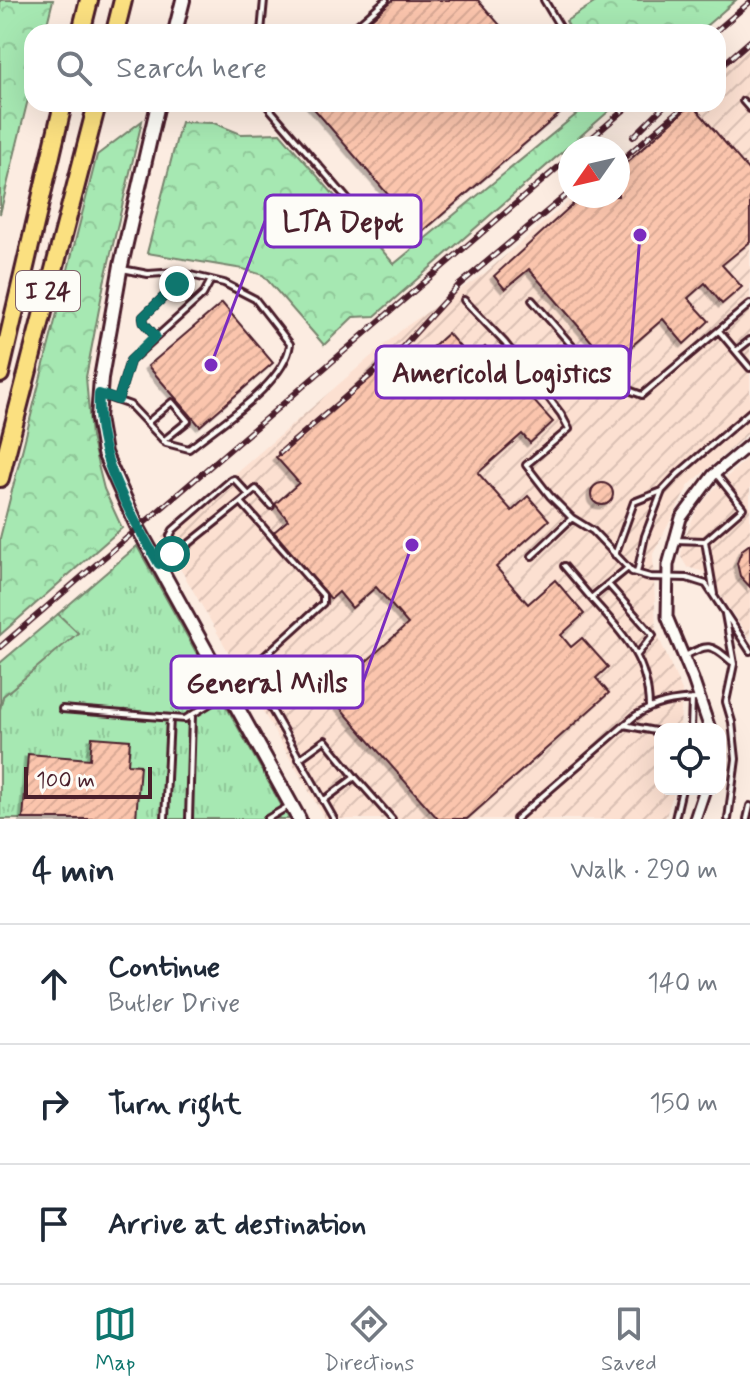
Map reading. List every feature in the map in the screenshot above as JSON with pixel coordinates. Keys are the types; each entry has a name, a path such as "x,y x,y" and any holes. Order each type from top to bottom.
{"highway":[{"path":"83,24 89,0"},
{"path":"117,24 123,0"},
{"name":"I 24","path":"0,374 61,112"},
{"name":"I 24","path":"0,478 95,112"}],"street":[{"path":"177,24 183,0"},
{"path":"156,112 120,269 99,394 98,418 104,453 114,480 160,567 299,819"},
{"path":"707,723 667,617 666,579 673,540 681,518 715,473 748,449"},
{"path":"695,819 703,795"}],"lane":[{"path":"262,24 264,0"},
{"path":"358,24 386,0"},
{"path":"544,0 558,24"},
{"path":"743,101 750,109"},
{"path":"275,112 374,230"},
{"path":"99,394 130,405 163,441 189,449 271,382 288,357 290,344 255,299 211,280 178,272 148,274 120,269"},
{"path":"155,336 143,317 177,284 178,272"},
{"path":"118,400 130,361 203,295 211,280"},
{"path":"464,300 505,343 561,414 569,429 526,465 550,496 572,518 593,531 628,568 666,579 687,578 706,584 750,651"},
{"path":"532,300 602,380 642,395 750,304"},
{"path":"719,331 750,368"},
{"path":"736,351 750,340"},
{"path":"147,423 172,402 188,421 163,441"},
{"path":"637,573 645,536 662,491 750,412"},
{"path":"673,540 705,541 743,508 715,473"},
{"path":"181,550 169,533 231,480 234,479 249,495"},
{"path":"160,567 258,489 271,506"},
{"path":"615,555 634,502 662,491"},
{"path":"241,502 323,595 323,603 259,661 255,670 257,684 334,819"},
{"path":"532,556 572,518"},
{"path":"705,541 714,596"},
{"path":"564,566 637,655 645,672 649,707"},
{"path":"591,598 628,568"},
{"path":"608,584 653,635 637,655"},
{"path":"725,612 734,664 726,702 732,722 736,759 728,819"},
{"path":"683,656 703,646 712,646 734,664"},
{"path":"62,709 185,719 229,692"},
{"path":"516,819 649,707 670,700 696,699 692,723"},
{"path":"189,819 192,715"},
{"path":"165,819 170,718"},
{"path":"624,725 654,731"},
{"path":"299,759 325,740 392,819"},
{"path":"323,801 355,777"},
{"path":"675,819 681,795"},
{"path":"267,819 291,805"},
{"path":"747,819 750,806"}],"shaded area":[{"path":"750,46 750,432 689,485 653,554 656,631 682,691 680,723 654,723 654,795 673,795 665,819 325,819 162,537 405,327 485,273 561,208 630,208 630,149 673,112 726,112 726,66"},
{"path":"750,455 750,639 704,572 687,567 681,557 682,543 696,511"}],"green space":[{"path":"0,0 53,0 47,24 24,24 25,112 0,214"},
{"path":"599,0 736,0 708,24 568,24 566,21"},
{"path":"579,112 608,112 580,136 558,136 558,156 375,316 353,317 324,345 263,275 147,253 181,122 214,123 241,134 280,133 394,264"},
{"path":"142,121 104,283 86,377 91,437 104,489 122,528 0,635 0,538 97,155"},
{"path":"137,546 289,819 0,819 0,709 3,696 77,633 58,614"},
{"path":"58,614 78,633 3,696 0,709 0,663"}],"building":[{"path":"393,0 478,0 499,24 366,24"},
{"path":"317,112 562,112 421,233"},
{"path":"683,112 699,112 750,172 750,242 722,265 742,287 722,304 705,283 688,298 709,321 684,344 663,319 611,364 529,269 505,289 494,276 569,208 630,208 630,160"},
{"path":"222,303 273,363 200,426 148,366"},
{"path":"448,333 471,360 485,347 553,422 530,443 522,434 478,473 512,511 528,496 549,520 496,567 528,604 555,580 584,614 561,635 571,647 582,638 608,667 596,678 609,693 467,819 438,819 329,695 408,624 376,587 352,608 339,592 331,599 274,532 288,520 275,504 299,483 276,457 395,350 410,367"},
{"path":"602,483 610,486 613,494 610,502 602,505 594,502 591,494 594,486"},
{"path":"750,544 750,587 740,576 737,563 742,550"},
{"path":"92,737 130,740 128,764 140,765 136,819 23,819 28,754 90,759"}],"railway":[{"path":"724,24 750,2"},
{"path":"726,62 750,41"},
{"path":"594,136 622,112"},
{"path":"633,137 658,112"},
{"path":"630,153 678,112"},
{"path":"0,647 558,167"},
{"path":"280,453 397,353 459,285 558,202"}],"place":[{"name":"Americold Logistics","path":"640,235"},
{"name":"LTA Depot","path":"211,365"},
{"name":"General Mills","path":"412,545"}],"route":[{"path":"172,554 159,564 138,528 104,453 98,418 99,394 118,400 130,361 155,336 143,317 177,284"}]}
